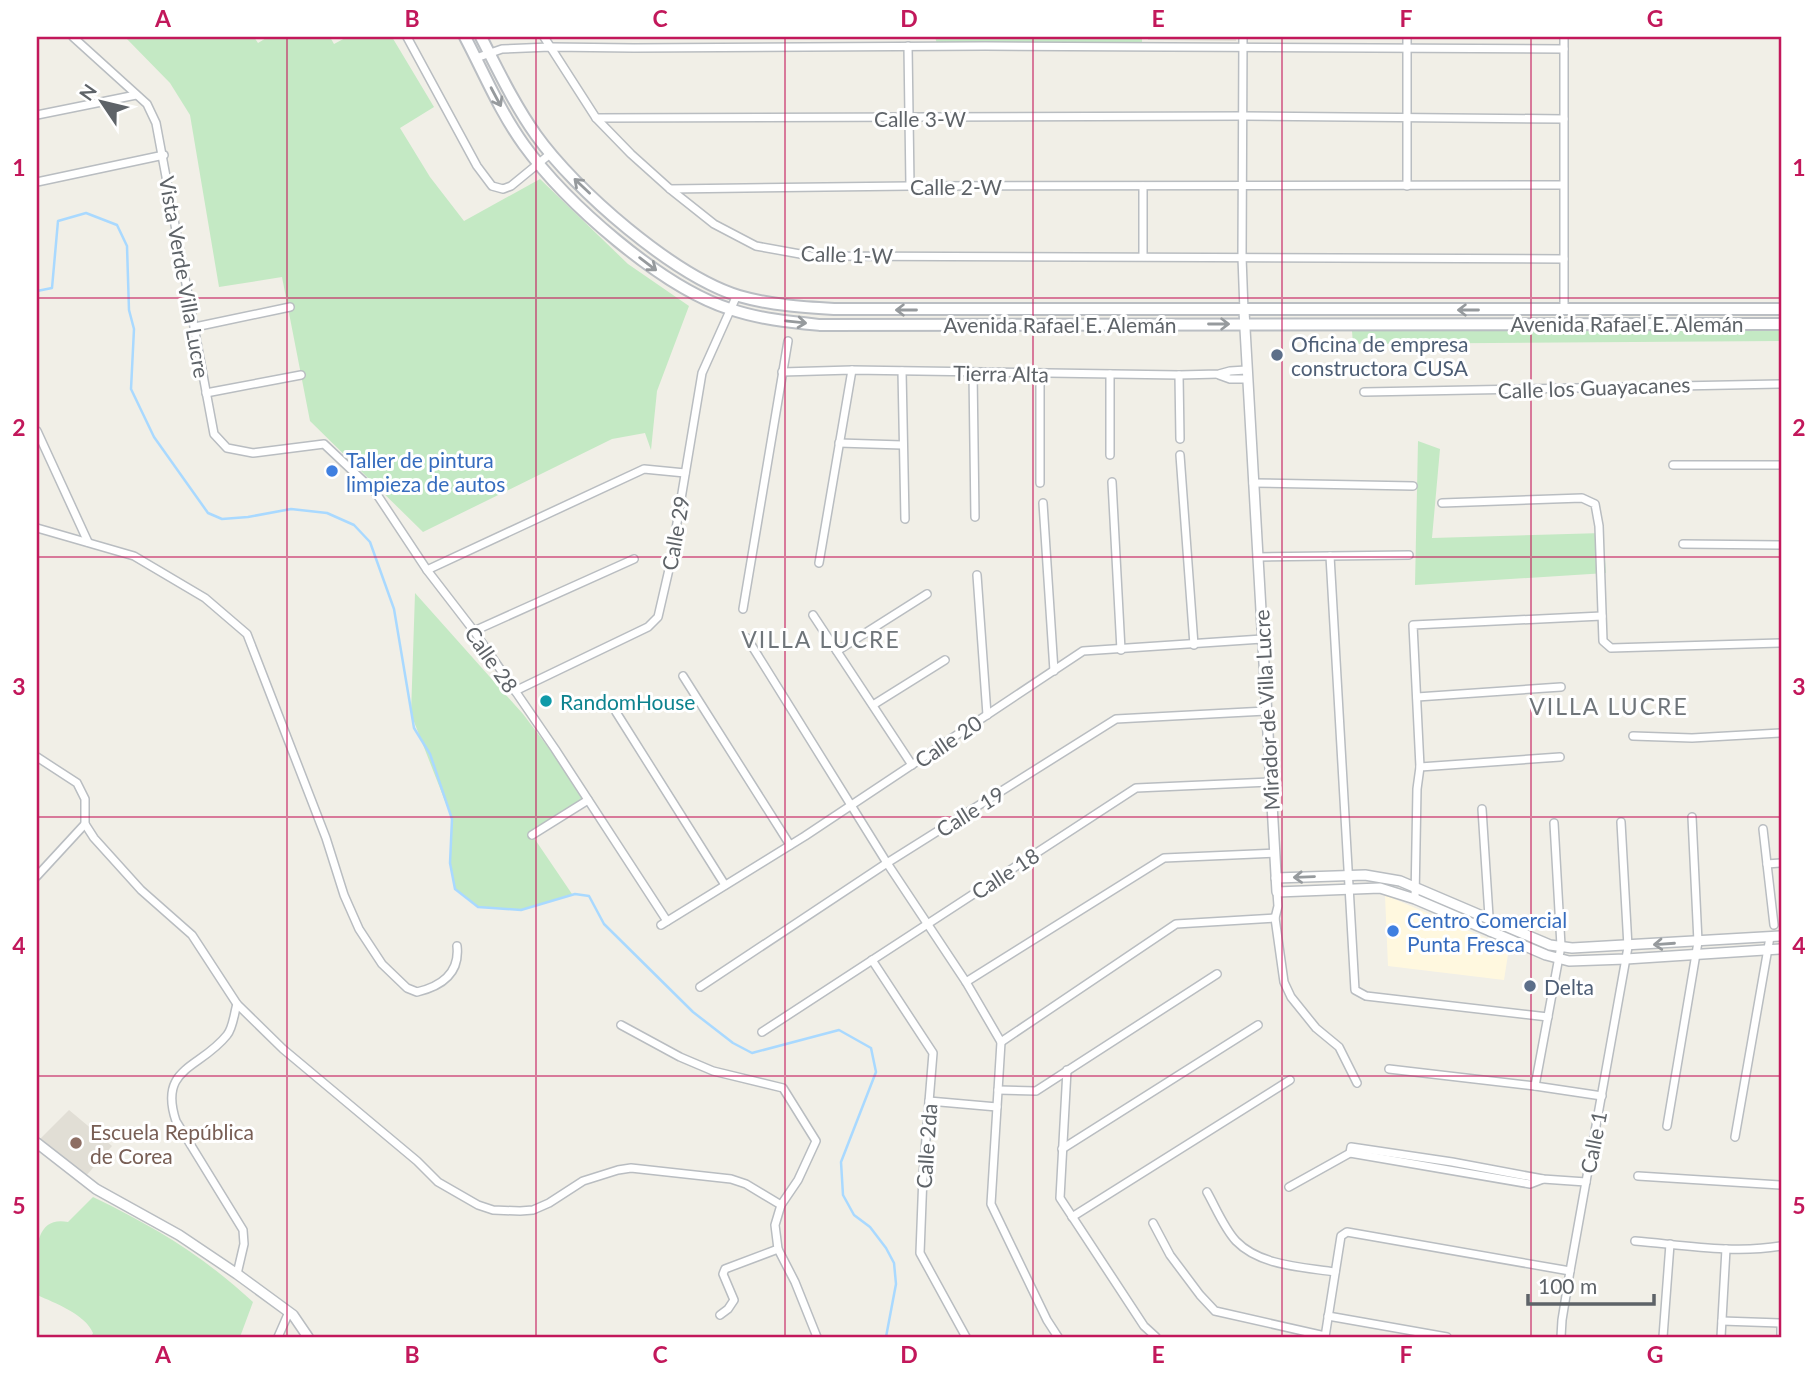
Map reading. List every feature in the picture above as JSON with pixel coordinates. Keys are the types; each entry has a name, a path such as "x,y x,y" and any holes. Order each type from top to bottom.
{"main road":[{"name":"Avenida Rafael E. Alemán","path":"465,37 512,127 539,164 598,223 651,267 685,289 729,309 769,319 820,325 1781,324"},
{"name":"Avenida Rafael E. Alemán","path":"481,37 523,115 550,154 601,204 659,253 693,274 737,295 774,304 834,309 1781,309"}],"street":[{"name":"Vista Verde Villa Lucre","path":"73,37 147,104 156,123 214,434 227,448 253,453 324,444"},
{"path":"407,37 483,177 492,186 502,190 511,186 550,154"},
{"name":"Calle 1-W","path":"544,37 596,118 631,154 714,224 756,246 811,256 1564,259"},
{"path":"924,37 924,47"},
{"path":"934,37 935,46"},
{"path":"1243,37 1244,311"},
{"path":"1407,37 1407,186"},
{"path":"1564,37 1564,310"},
{"path":"476,58 502,49 550,47 924,47 1142,43 1243,49 1407,47 1564,50"},
{"path":"908,46 910,186"},
{"path":"37,115 136,95"},
{"path":"37,104 46,113"},
{"name":"Calle 3-W","path":"596,118 1244,116 1564,119"},
{"path":"37,182 164,155"},
{"name":"Calle 2-W","path":"670,189 1563,185"},
{"path":"1143,186 1143,256"},
{"name":"Calle 29","path":"515,691 648,627 658,617 670,565 702,373 737,295"},
{"path":"195,327 290,307"},
{"name":"Mirador de Villa Lucre","path":"1244,311 1278,906 1275,918 1284,982 1291,997 1316,1028 1339,1047 1357,1083"},
{"path":"743,609 788,341"},
{"path":"819,563 852,370"},
{"name":"Tierra Alta","path":"782,372 852,370 1179,375 1219,374 1230,371 1247,375"},
{"path":"902,371 905,519"},
{"path":"973,372 975,517"},
{"path":"1040,373 1040,483"},
{"path":"1110,374 1110,455"},
{"path":"206,393 301,375"},
{"path":"1179,375 1180,439"},
{"name":"Calle los Guayacanes","path":"1364,391 1781,384"},
{"path":"37,431 88,542"},
{"path":"839,443 902,445"},
{"name":"Calle 28","path":"324,444 376,493 427,570 474,631 587,800 664,923"},
{"path":"1180,455 1194,645"},
{"path":"1673,465 1781,465"},
{"path":"427,570 645,469 685,473"},
{"path":"1112,482 1121,650"},
{"path":"1253,484 1413,486"},
{"path":"1442,503 1582,498 1595,504 1599,526 1603,641 1612,648 1781,642"},
{"path":"1043,503 1054,671"},
{"path":"37,528 134,556 205,598 247,634 326,838 344,895 359,929 382,964 407,988 417,992 441,983 457,967 457,946"},
{"path":"1684,544 1781,545"},
{"path":"1257,557 1409,555"},
{"path":"1330,556 1354,984 1359,993 1548,1017"},
{"path":"474,631 634,559"},
{"path":"977,575 987,715"},
{"path":"836,651 927,594"},
{"path":"813,615 912,765"},
{"path":"1415,899 1416,789 1420,767 1413,625 1602,616"},
{"path":"747,638 887,863 966,982 1001,1042 991,1204 1047,1320 1058,1337"},
{"name":"Calle 20","path":"664,923 851,806 1083,651 1262,639"},
{"path":"873,705 945,660"},
{"path":"683,676 790,845"},
{"path":"1417,697 1561,687"},
{"name":"Calle 19","path":"700,987 887,863 1116,719 1266,711"},
{"path":"616,712 725,885"},
{"path":"1633,736 1692,738 1781,733"},
{"path":"37,757 77,783 85,799 85,824 141,890 192,935 237,1004 283,1049 417,1161 438,1182 478,1205 503,1211 533,1210 583,1181 631,1168 732,1179 746,1184 781,1205"},
{"path":"1420,767 1560,757"},
{"name":"Calle 18","path":"762,1032 1136,789 1270,782"},
{"path":"532,835 587,800"},
{"path":"1482,808 1490,932"},
{"path":"1667,1126 1698,942 1692,817"},
{"name":"Calle 1","path":"1562,1337 1570,1271 1628,947 1621,822"},
{"path":"1535,1086 1561,946 1553,823"},
{"path":"37,876 85,824"},
{"path":"1763,829 1774,925"},
{"path":"966,982 1164,858 1275,853"},
{"path":"1767,864 1781,863"},
{"path":"1380,888 1382,877"},
{"path":"1276,878 1382,877 1417,887 1550,945 1572,948 1628,947 1781,936"},
{"path":"1277,892 1380,888 1415,899 1558,959 1590,961 1781,949"},
{"path":"1001,1042 1176,924 1275,918"},
{"path":"1735,1137 1770,937"},
{"name":"Calle 2da","path":"872,960 933,1053 920,1253 967,1337"},
{"path":"998,1090 1036,1091 1217,974"},
{"path":"237,1004 228,1034 200,1060 187,1067 174,1081 171,1093 176,1121 243,1230 244,1244 237,1274"},
{"path":"621,1025 680,1057 713,1071 783,1088 816,1141 798,1181 781,1205 775,1225 778,1249 817,1337"},
{"path":"1062,1149 1258,1025"},
{"path":"1390,1069 1602,1096"},
{"path":"1067,1070 1060,1198 1144,1326 1156,1337"},
{"path":"1072,1217 1290,1080"},
{"path":"929,1101 997,1107"},
{"path":"37,1143 96,1189 179,1235 237,1274 289,1312 308,1337"},
{"path":"1289,1187 1350,1153 1483,1168 1503,1175"},
{"path":"1451,1166 1482,1177 1503,1175 1586,1182"},
{"path":"1482,1177 1483,1168"},
{"path":"1638,1176 1781,1185"},
{"path":"1207,1192 1235,1240 1251,1254 1269,1261 1335,1272"},
{"path":"1153,1223 1170,1255 1200,1296 1215,1311 1325,1336 1341,1236 1347,1232 1570,1271"},
{"path":"1635,1241 1726,1249 1761,1250 1781,1246"},
{"path":"1663,1337 1670,1244"},
{"path":"720,1315 734,1300 723,1274 725,1269 778,1249"},
{"path":"1721,1337 1726,1249"},
{"path":"278,1337 289,1312"},
{"path":"1328,1316 1447,1337"},
{"path":"1722,1321 1781,1323 1781,1337"}],"shaded area":[{"path":"1148,37 1237,37 1236,41 1148,40"},
{"path":"1385,895 1509,948 1504,980 1388,966"},
{"name":"Escuela República de Corea","path":"69,1110 112,1146 85,1177 40,1139"}],"green space":[{"path":"125,37 254,37 258,43 268,37 330,37 334,44 347,37 392,37 434,107 400,128 430,177 464,221 540,179 628,264 689,306 657,391 651,450 645,433 612,439 423,532 310,421 282,277 219,287 190,115 170,83"},
{"path":"935,37 1142,37 1142,47 938,47"},
{"path":"1781,328 1781,341 1353,344 1352,331"},
{"path":"1418,441 1440,449 1432,538 1603,533 1606,573 1415,585"},
{"path":"415,593 523,714 588,800 532,835 572,894 521,910 478,907 455,889 450,863 452,819 411,714"},
{"path":"93,1197 177,1243 253,1302 240,1337 91,1337 93,1333 89,1326 77,1315 37,1295 36,1258 46,1226 55,1222 68,1222"}],"waterway":[{"path":"37,291 52,288 58,221 86,213 117,225 127,246 129,310 134,329 131,389 154,437 208,513 222,519 291,509 327,513 354,525 370,542 394,609 414,728 430,754 452,819 450,863 455,889 478,907 521,910 575,894 589,896 604,924 693,1012 733,1043 752,1053 839,1030 871,1048 876,1072 841,1162 843,1195 854,1215 870,1227 894,1263 896,1284 886,1337"}],"place":[{"name":"Oficina de empresa constructora CUSA","path":"1277,355"},
{"name":"Taller de pintura limpieza de autos","path":"332,471"},
{"name":"RandomHouse","path":"546,701"},
{"name":"Centro Comercial Punta Fresca","path":"1393,931"},
{"name":"Delta","path":"1530,986"},
{"name":"Escuela República de Corea","path":"76,1143"}],"district":[{"name":"VILLA LUCRE","path":"821,639"},
{"name":"VILLA LUCRE","path":"1609,706"}]}
